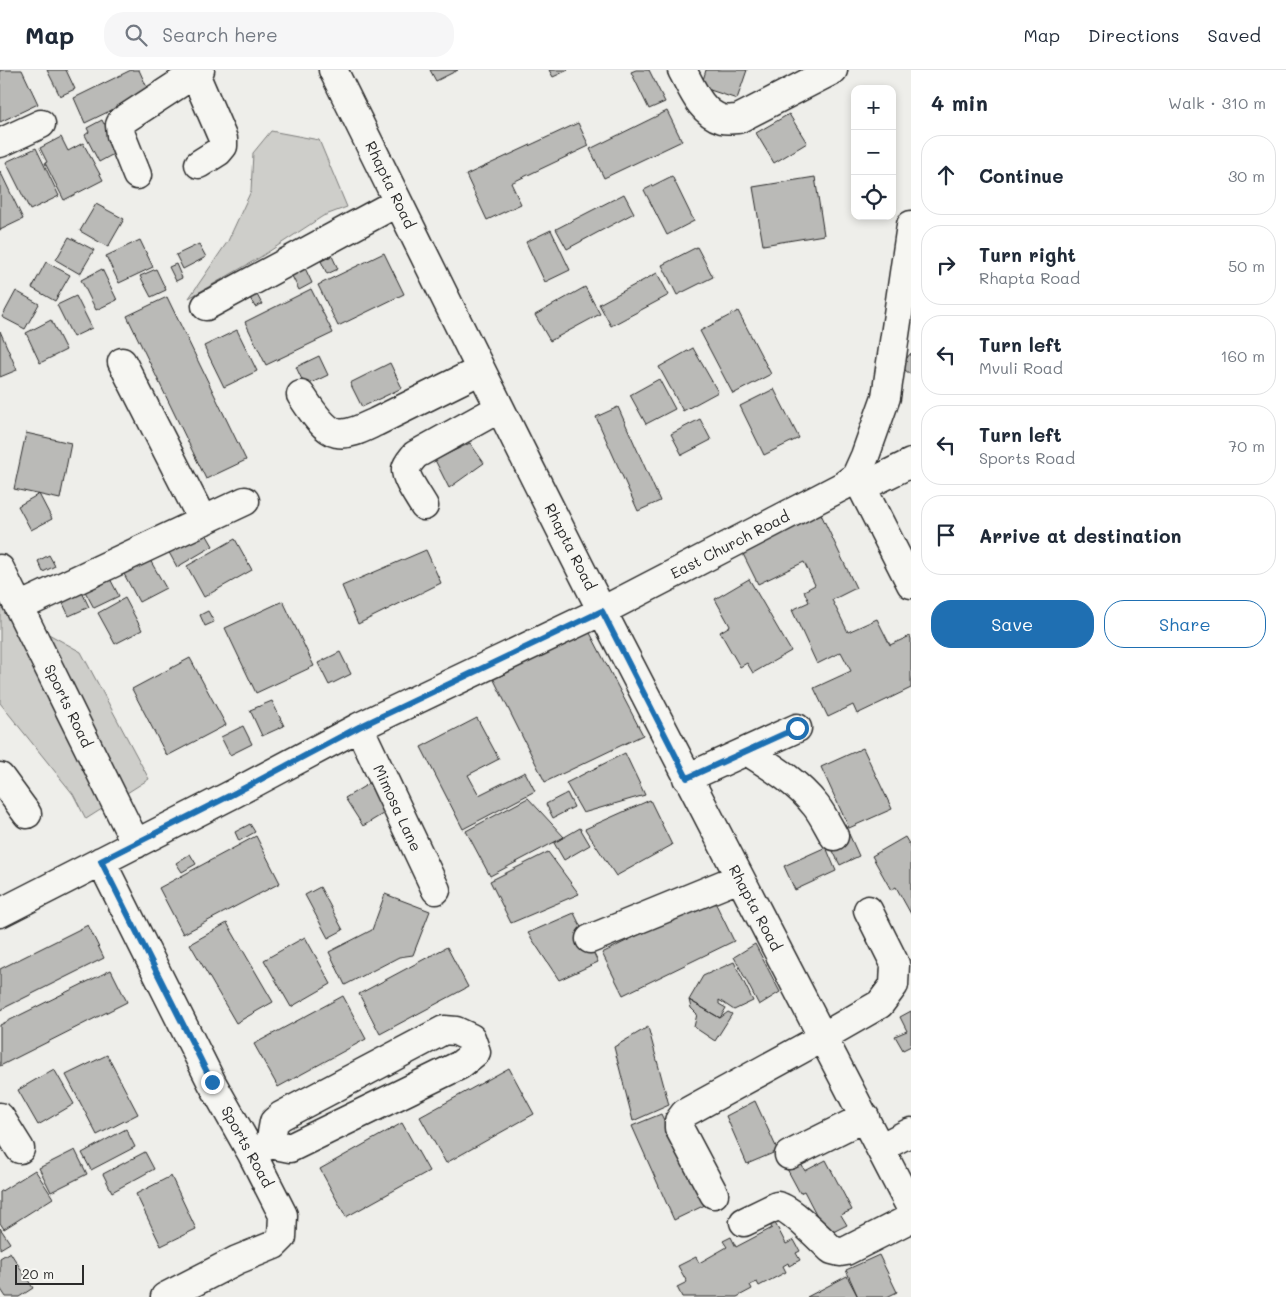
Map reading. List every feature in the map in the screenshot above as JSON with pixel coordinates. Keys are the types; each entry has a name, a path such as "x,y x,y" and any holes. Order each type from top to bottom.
{"street":[{"name":"Rhapta Road","path":"333,70 602,611 739,878 866,1117 911,1208"},
{"path":"682,70 698,101 723,120 738,119 833,70"},
{"path":"137,175 122,135 120,125 122,121 198,72 223,140 223,146 218,152 199,164"},
{"path":"0,143 42,124"},
{"path":"206,306 398,202"},
{"path":"911,225 886,396 865,456 859,482 911,584"},
{"path":"122,362 203,521"},
{"path":"301,396 316,417 330,430 339,434 361,429 481,370"},
{"path":"424,506 408,478 406,469 409,462 415,456 500,408"},
{"name":"East Church Road","path":"0,913 233,794 359,727 602,611 835,491 911,463"},
{"path":"19,607 245,501"},
{"name":"Sports Road","path":"0,569 136,844"},
{"name":"Mimosa Lane","path":"359,727 436,890"},
{"path":"687,778 797,728"},
{"path":"747,751 780,772 799,787 816,807 834,836"},
{"path":"0,777 27,814"},
{"name":"Sports Road","path":"101,861 212,1082 261,1149 283,1215 282,1237 274,1245 237,1260 165,1297"},
{"path":"590,939 739,878"},
{"path":"714,1194 679,1128 679,1121 685,1113 880,1004 894,985 903,960 868,910"},
{"path":"444,1030 456,1031 470,1038 476,1052 460,1065 290,1148 261,1149 274,1122 281,1116 444,1030"},
{"path":"0,1117 20,1149"},
{"path":"789,1155 866,1117"},
{"path":"880,1148 911,1132"},
{"path":"744,1222 777,1206 781,1206 832,1250 840,1252 846,1251 911,1218"}],"shaded area":[{"path":"271,131 319,140 347,207 323,216 259,258 189,298 228,241 251,191 253,153"},
{"path":"0,607 81,652 149,779 86,819 73,794 0,703"}],"building":[{"path":"0,70 22,70 38,104 0,122"},
{"path":"47,70 66,70 75,89 60,96"},
{"path":"131,70 139,70 149,92 85,123 74,98"},
{"path":"430,70 458,70 436,81"},
{"path":"549,70 568,70 553,77"},
{"path":"649,70 665,102 649,109 631,72"},
{"path":"706,70 747,70 737,99 701,87"},
{"path":"667,111 682,141 604,178 590,149"},
{"path":"789,114 807,143 774,163 756,133"},
{"path":"102,120 104,124 107,123 121,150 99,162 85,135 89,132 87,128"},
{"path":"578,123 589,146 511,183 521,204 487,220 466,175"},
{"path":"61,137 68,151 83,143 103,180 64,200 45,163 47,162 40,148"},
{"path":"36,148 59,196 30,210 6,162"},
{"path":"0,171 23,219 0,230"},
{"path":"672,176 694,221 667,235 644,190"},
{"path":"815,177 824,235 763,245 753,187"},
{"path":"624,194 634,213 567,249 556,229"},
{"path":"96,204 124,219 108,247 80,231"},
{"path":"551,230 570,270 545,282 526,242"},
{"path":"69,237 94,250 80,274 56,260"},
{"path":"140,240 153,267 119,283 106,256"},
{"path":"199,244 206,257 183,269 176,255"},
{"path":"697,247 713,277 677,295 662,265"},
{"path":"384,253 404,294 338,326 318,285"},
{"path":"332,256 338,269 327,274 321,261"},
{"path":"46,262 70,275 55,301 32,288"},
{"path":"176,264 182,278 176,281 169,267"},
{"path":"304,266 312,283 299,290 290,272"},
{"path":"102,269 117,300 96,310 81,280"},
{"path":"156,269 166,290 151,297 140,276"},
{"path":"657,273 669,295 611,326 599,304"},
{"path":"585,287 600,314 550,341 535,315"},
{"path":"311,289 333,333 266,365 245,322"},
{"path":"16,291 39,304 25,329 2,317"},
{"path":"256,293 262,304 255,307 249,296"},
{"path":"76,296 92,328 73,337 57,305"},
{"path":"167,297 246,460 206,479 127,316"},
{"path":"738,311 771,374 733,394 700,331"},
{"path":"51,320 66,350 40,363 26,333"},
{"path":"237,330 257,371 224,387 204,346"},
{"path":"0,331 17,370 0,377"},
{"path":"693,348 718,392 683,411 659,367"},
{"path":"911,353 911,374 910,374 900,366"},
{"path":"319,356 328,375 305,386 296,367"},
{"path":"390,363 402,388 362,407 350,383"},
{"path":"659,379 675,409 646,424 630,395"},
{"path":"774,389 799,438 764,455 740,406"},
{"path":"618,407 660,501 638,511 596,417"},
{"path":"700,419 711,440 682,455 671,434"},
{"path":"26,433 71,443 60,499 14,489"},
{"path":"470,443 484,463 449,488 435,460"},
{"path":"39,494 52,519 31,530 18,506"},
{"path":"819,510 856,588 832,600 848,632 877,619 890,645 910,636 911,639 911,688 857,714 853,705 828,717 814,688 851,671 841,652 817,664 792,610 809,602 804,591 815,585 804,562 758,584 740,548"},
{"path":"202,527 213,546 177,567 166,547"},
{"path":"235,539 252,570 204,597 187,566"},
{"path":"426,550 441,583 358,624 342,586"},
{"path":"49,555 55,566 43,572 38,561"},
{"path":"150,560 166,588 139,602 124,574"},
{"path":"106,571 119,596 94,608 81,584"},
{"path":"749,579 791,651 753,673 747,663 740,667 720,632 730,626 715,599"},
{"path":"80,588 89,607 69,616 60,597"},
{"path":"125,598 142,630 115,644 98,613"},
{"path":"283,601 314,666 256,693 225,628"},
{"path":"208,611 214,622 205,626 200,615"},
{"path":"589,631 643,735 545,782 493,678"},
{"path":"340,652 351,674 329,685 318,663"},
{"path":"190,658 226,725 167,756 132,689"},
{"path":"272,701 284,726 262,736 250,710"},
{"path":"477,718 499,759 468,775 479,795 525,772 535,791 463,829 421,747"},
{"path":"243,726 252,744 230,755 221,737"},
{"path":"863,748 892,809 849,828 821,767"},
{"path":"625,753 645,795 583,813 566,783"},
{"path":"373,781 391,809 363,826 345,798"},
{"path":"567,793 574,807 553,818 546,804"},
{"path":"528,798 564,837 490,876 466,831"},
{"path":"650,800 672,845 616,876 585,829"},
{"path":"250,824 255,832 239,841 235,832"},
{"path":"580,828 590,845 564,860 554,843"},
{"path":"849,834 859,856 840,865 829,843"},
{"path":"256,836 280,883 183,934 159,888"},
{"path":"905,837 911,847 911,914 896,887 891,890 872,856"},
{"path":"826,847 836,871 795,890 784,866"},
{"path":"548,852 579,894 511,923 490,881"},
{"path":"190,854 196,864 182,872 176,863"},
{"path":"320,887 343,930 328,938 305,895"},
{"path":"385,894 430,911 413,955 399,957 345,985 329,952 372,930"},
{"path":"713,898 734,941 623,995 602,953"},
{"path":"574,913 598,962 559,980 528,933"},
{"path":"227,923 273,1002 236,1023 190,944"},
{"path":"88,925 104,958 0,1010 0,969"},
{"path":"305,937 331,984 291,1007 264,960"},
{"path":"755,944 780,992 759,1005 734,957"},
{"path":"447,947 468,987 380,1034 359,994"},
{"path":"734,962 753,1001 734,1010 719,1000 719,1004 726,1008 720,1018 689,1000 703,976"},
{"path":"111,970 127,1002 0,1066 0,1025"},
{"path":"343,996 366,1039 278,1087 254,1044"},
{"path":"689,1000 720,1018 728,1012 732,1014 715,1041 694,1027 697,1014 691,1008"},
{"path":"911,1011 911,1046 903,1050 895,1036 907,1031 900,1017"},
{"path":"648,1027 669,1105 633,1121 614,1047"},
{"path":"107,1055 138,1114 97,1135 66,1075"},
{"path":"509,1068 534,1114 446,1163 420,1117"},
{"path":"54,1069 74,1104 38,1125 18,1090"},
{"path":"755,1101 778,1151 747,1164 726,1116"},
{"path":"661,1114 705,1205 674,1220 632,1126"},
{"path":"402,1123 429,1171 346,1217 320,1169"},
{"path":"126,1129 135,1147 91,1170 82,1153"},
{"path":"75,1150 87,1174 51,1192 39,1168"},
{"path":"145,1152 154,1169 112,1192 103,1174"},
{"path":"799,1160 805,1171 826,1160 852,1210 841,1215 847,1225 827,1235 804,1191 800,1193 786,1167"},
{"path":"35,1170 53,1198 4,1229 0,1223 0,1192"},
{"path":"171,1176 196,1229 161,1246 136,1194"},
{"path":"775,1223 786,1244 794,1240 800,1251 796,1253 800,1260 789,1266 788,1263 783,1266 786,1272 759,1286 757,1282 750,1285 752,1289 737,1297 682,1297 677,1287 687,1282 678,1266 696,1257 699,1263 727,1247 723,1241 731,1237 736,1247 772,1228 770,1225"},
{"path":"0,1228 10,1243 0,1249"},
{"path":"10,1252 33,1288 19,1297 6,1297 0,1288 0,1258"},
{"path":"879,1255 897,1292 887,1297 858,1297 846,1270"},
{"path":"847,1276 858,1297 807,1297"}],"route":[{"path":"212,1082 101,861 359,727 602,611 687,778 797,728"}]}
